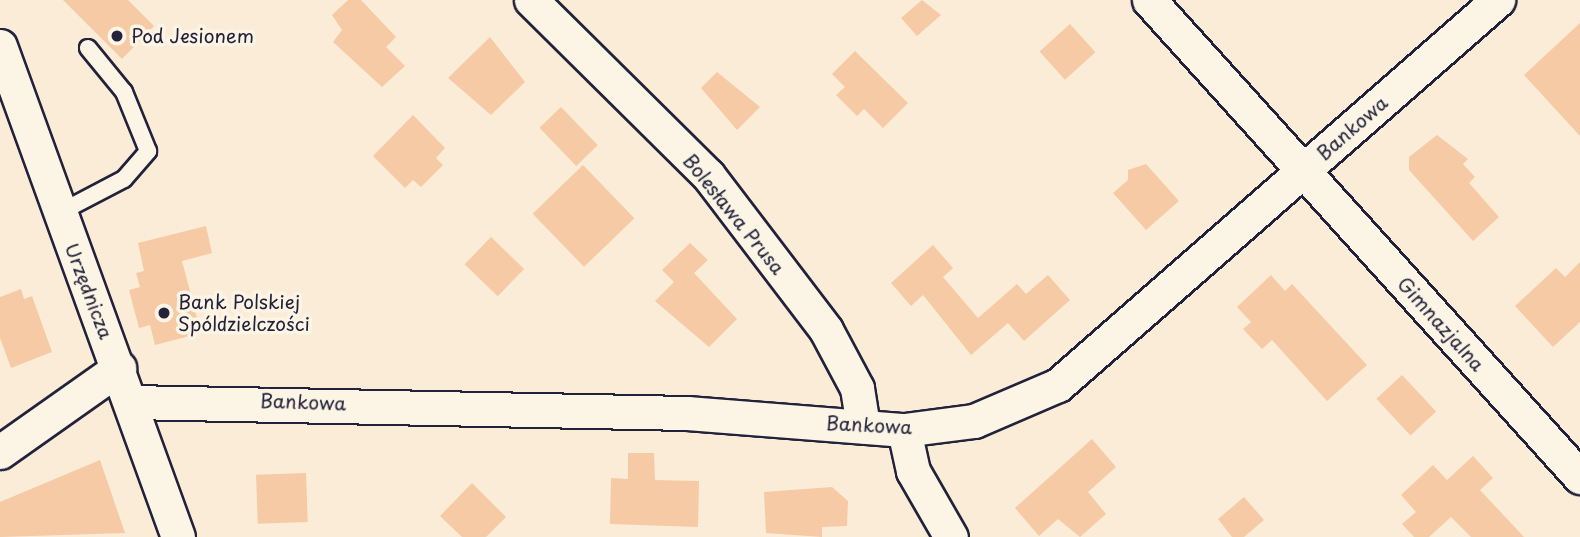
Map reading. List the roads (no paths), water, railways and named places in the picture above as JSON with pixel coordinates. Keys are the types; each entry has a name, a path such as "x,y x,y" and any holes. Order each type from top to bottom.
{"street":[{"name":"Bolesława Prusa","path":"531,0 708,175 826,330 857,388 863,427"},
{"name":"Gimnazjalna","path":"1149,0 1580,477"},
{"name":"Bankowa","path":"130,402 687,413 904,430 974,421 1058,385 1498,0"},
{"name":"Urzędnicza","path":"0,46 59,213 119,368 178,537"},
{"path":"0,452 119,368"},
{"path":"904,430 913,471 951,537"}],"lane":[{"path":"59,213 124,179 148,151 124,92 88,48"}],"place":[{"name":"Pod Jesionem","path":"117,36"},
{"name":"Bank Polskiej Spóldzielczości","path":"164,313"}]}
